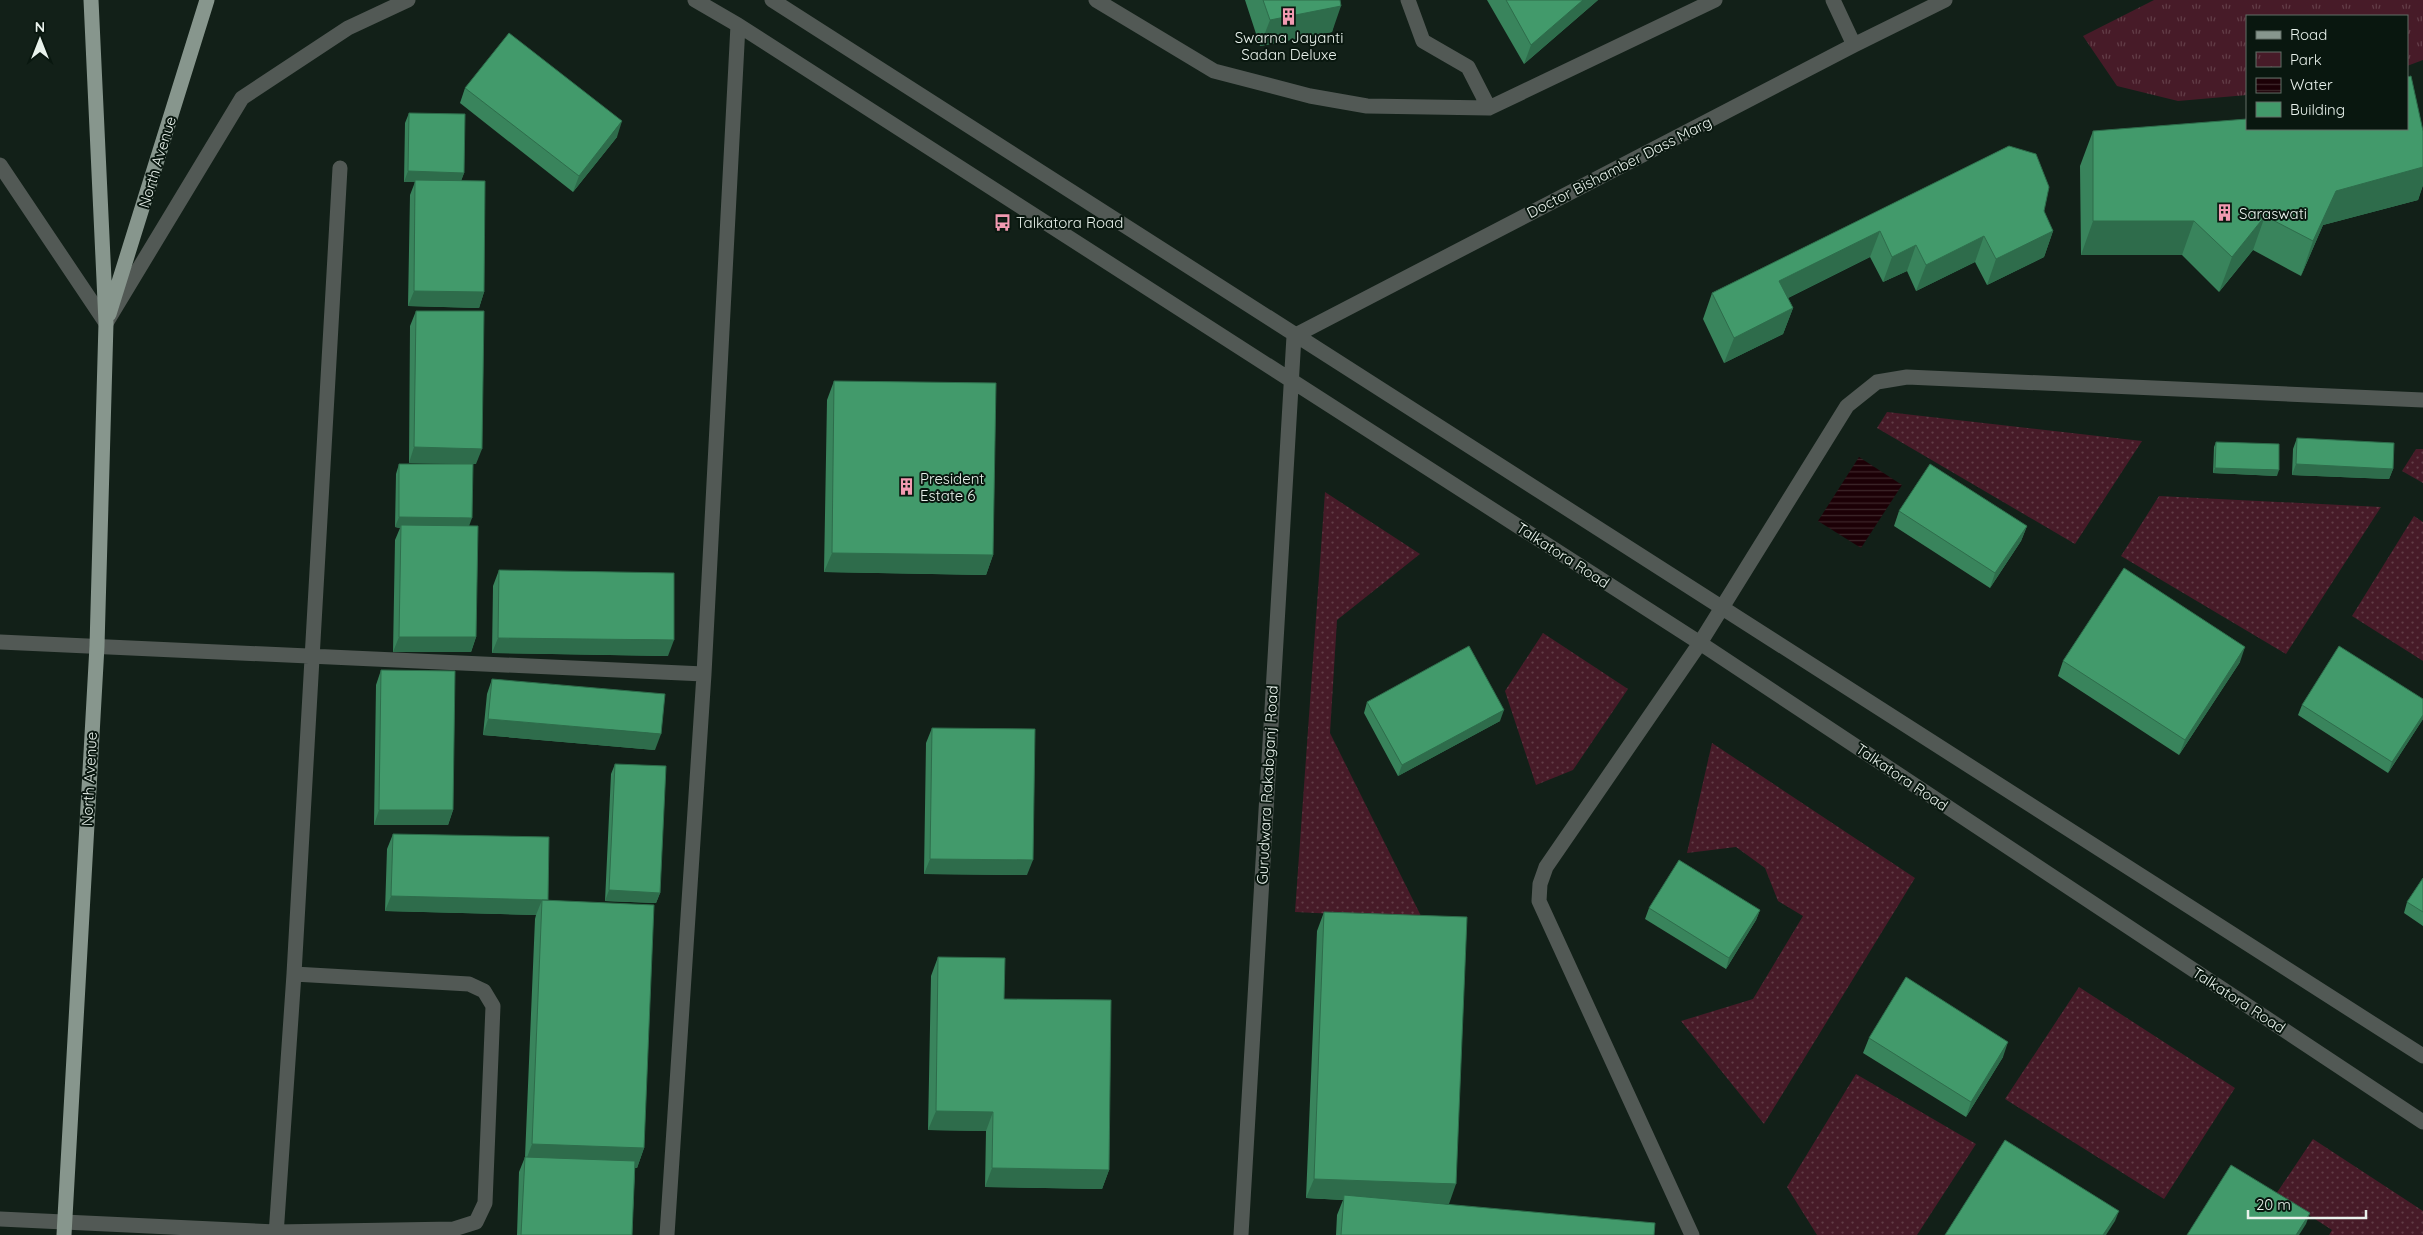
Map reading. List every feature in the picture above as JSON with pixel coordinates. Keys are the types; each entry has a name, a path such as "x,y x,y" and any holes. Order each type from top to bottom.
{"main road":[{"name":"North Avenue","path":"64,1229 97,646 106,323 91,0"},
{"name":"North Avenue","path":"106,323 207,0"}],"street":[{"path":"0,165 106,323 242,98 348,28 408,0"},
{"name":"Talkatora Road","path":"695,0 738,25 1700,643 2423,1122"},
{"path":"772,0 1294,336 2423,1056"},
{"path":"1096,0 1214,71 1310,96 1367,106 1489,108 1715,0"},
{"path":"1408,0 1423,42 1468,67 1489,108"},
{"path":"1833,0 1854,45"},
{"name":"Doctor Bishamber Dass Marg","path":"1294,336 1854,45 1945,0"},
{"path":"667,1235 704,674 738,25"},
{"path":"276,1233 294,974 310,656 340,168"},
{"name":"Gurudwara Rakabganj Road","path":"1241,1235 1294,336"},
{"path":"1692,1235 1539,901 1540,884 1546,867 1722,609 1847,406 1877,382 1907,377 2423,400"},
{"path":"0,642 704,674"},
{"path":"0,1219 64,1229 276,1233 454,1229 476,1222 485,1203 493,1006 484,991 469,984 294,974"}],"green space":[{"path":"2154,0 2423,0 2423,60 2408,66 2408,15 2246,15 2246,95 2178,101 2117,86 2083,36"},
{"path":"1887,412 2142,441 2075,544 1877,428"},
{"path":"2416,449 2423,449 2423,483 2402,471"},
{"path":"1325,492 1420,554 1337,620 1330,733 1422,918 1295,912"},
{"path":"2159,496 2381,507 2286,654 2121,556"},
{"path":"2414,516 2423,522 2423,661 2352,616"},
{"path":"1543,633 1628,689 1573,770 1536,785 1505,691"},
{"path":"1712,743 1915,878 1764,1124 1681,1021 1753,999 1803,916 1778,901 1765,868 1736,847 1687,853"},
{"path":"2079,987 2235,1088 2164,1199 2005,1099"},
{"path":"1856,1074 1976,1144 1917,1235 1817,1235 1787,1187"},
{"path":"2313,1139 2423,1211 2423,1235 2329,1235 2332,1230 2276,1194"}],"water":[{"path":"1859,457 1902,485 1861,548 1818,521"}],"building":[{"path":"1263,0 1340,0 1341,6 1270,20"},
{"path":"1506,0 1583,0 1531,45"},
{"path":"509,33 622,121 579,176 465,88"},
{"name":"Saraswati","path":"2411,76 2423,131 2423,167 2336,191 2313,241 2265,216 2232,257 2194,221 2093,221 2093,131 2246,119 2246,130 2408,130 2408,77"},
{"path":"409,113 465,114 464,173 408,171"},
{"path":"2009,146 2036,154 2049,187 2044,211 2053,231 1996,259 1984,236 1926,265 1916,245 1892,257 1880,231 1779,281 1793,308 1734,338 1712,293"},
{"path":"415,180 485,181 484,292 414,291"},
{"path":"416,311 484,311 482,449 414,447"},
{"name":"President Estate 6","path":"834,381 996,383 993,555 832,553"},
{"path":"2297,438 2394,443 2393,469 2296,464"},
{"path":"2216,442 2279,444 2279,470 2215,468"},
{"path":"399,464 473,464 472,518 399,517"},
{"path":"1930,464 2027,526 1995,573 1899,511"},
{"path":"401,525 478,526 476,637 399,637"},
{"path":"2124,568 2245,647 2185,740 2063,661"},
{"path":"499,570 674,573 674,640 498,638"},
{"path":"1469,646 1504,710 1402,765 1367,702"},
{"path":"2339,646 2423,699 2423,715 2392,762 2302,705"},
{"path":"381,670 455,671 453,810 379,810"},
{"path":"492,679 665,694 661,734 488,719"},
{"path":"932,728 1035,729 1033,860 930,859"},
{"path":"615,764 666,766 660,893 609,890"},
{"path":"393,834 549,837 548,900 391,896"},
{"path":"1679,860 1760,910 1729,958 1649,908"},
{"path":"2423,878 2423,912 2407,902"},
{"path":"542,900 654,905 644,1148 532,1144"},
{"path":"1324,912 1467,917 1456,1184 1314,1179"},
{"path":"938,957 1005,958 1004,999 1111,1000 1109,1170 992,1168 993,1112 936,1111"},
{"path":"1906,977 2008,1042 1971,1102 1869,1038"},
{"path":"2005,1140 2119,1211 2103,1235 1945,1235"},
{"path":"525,1157 635,1161 632,1235 521,1235"},
{"path":"2231,1165 2310,1213 2296,1235 2187,1235"},
{"path":"1344,1195 1655,1223 1654,1235 1341,1235"}],"place":[{"name":"Swarna Jayanti Sadan Deluxe","path":"1289,16"},
{"name":"Saraswati","path":"2225,213"},
{"name":"Talkatora Road","path":"1002,222"},
{"name":"President Estate 6","path":"906,487"}]}
